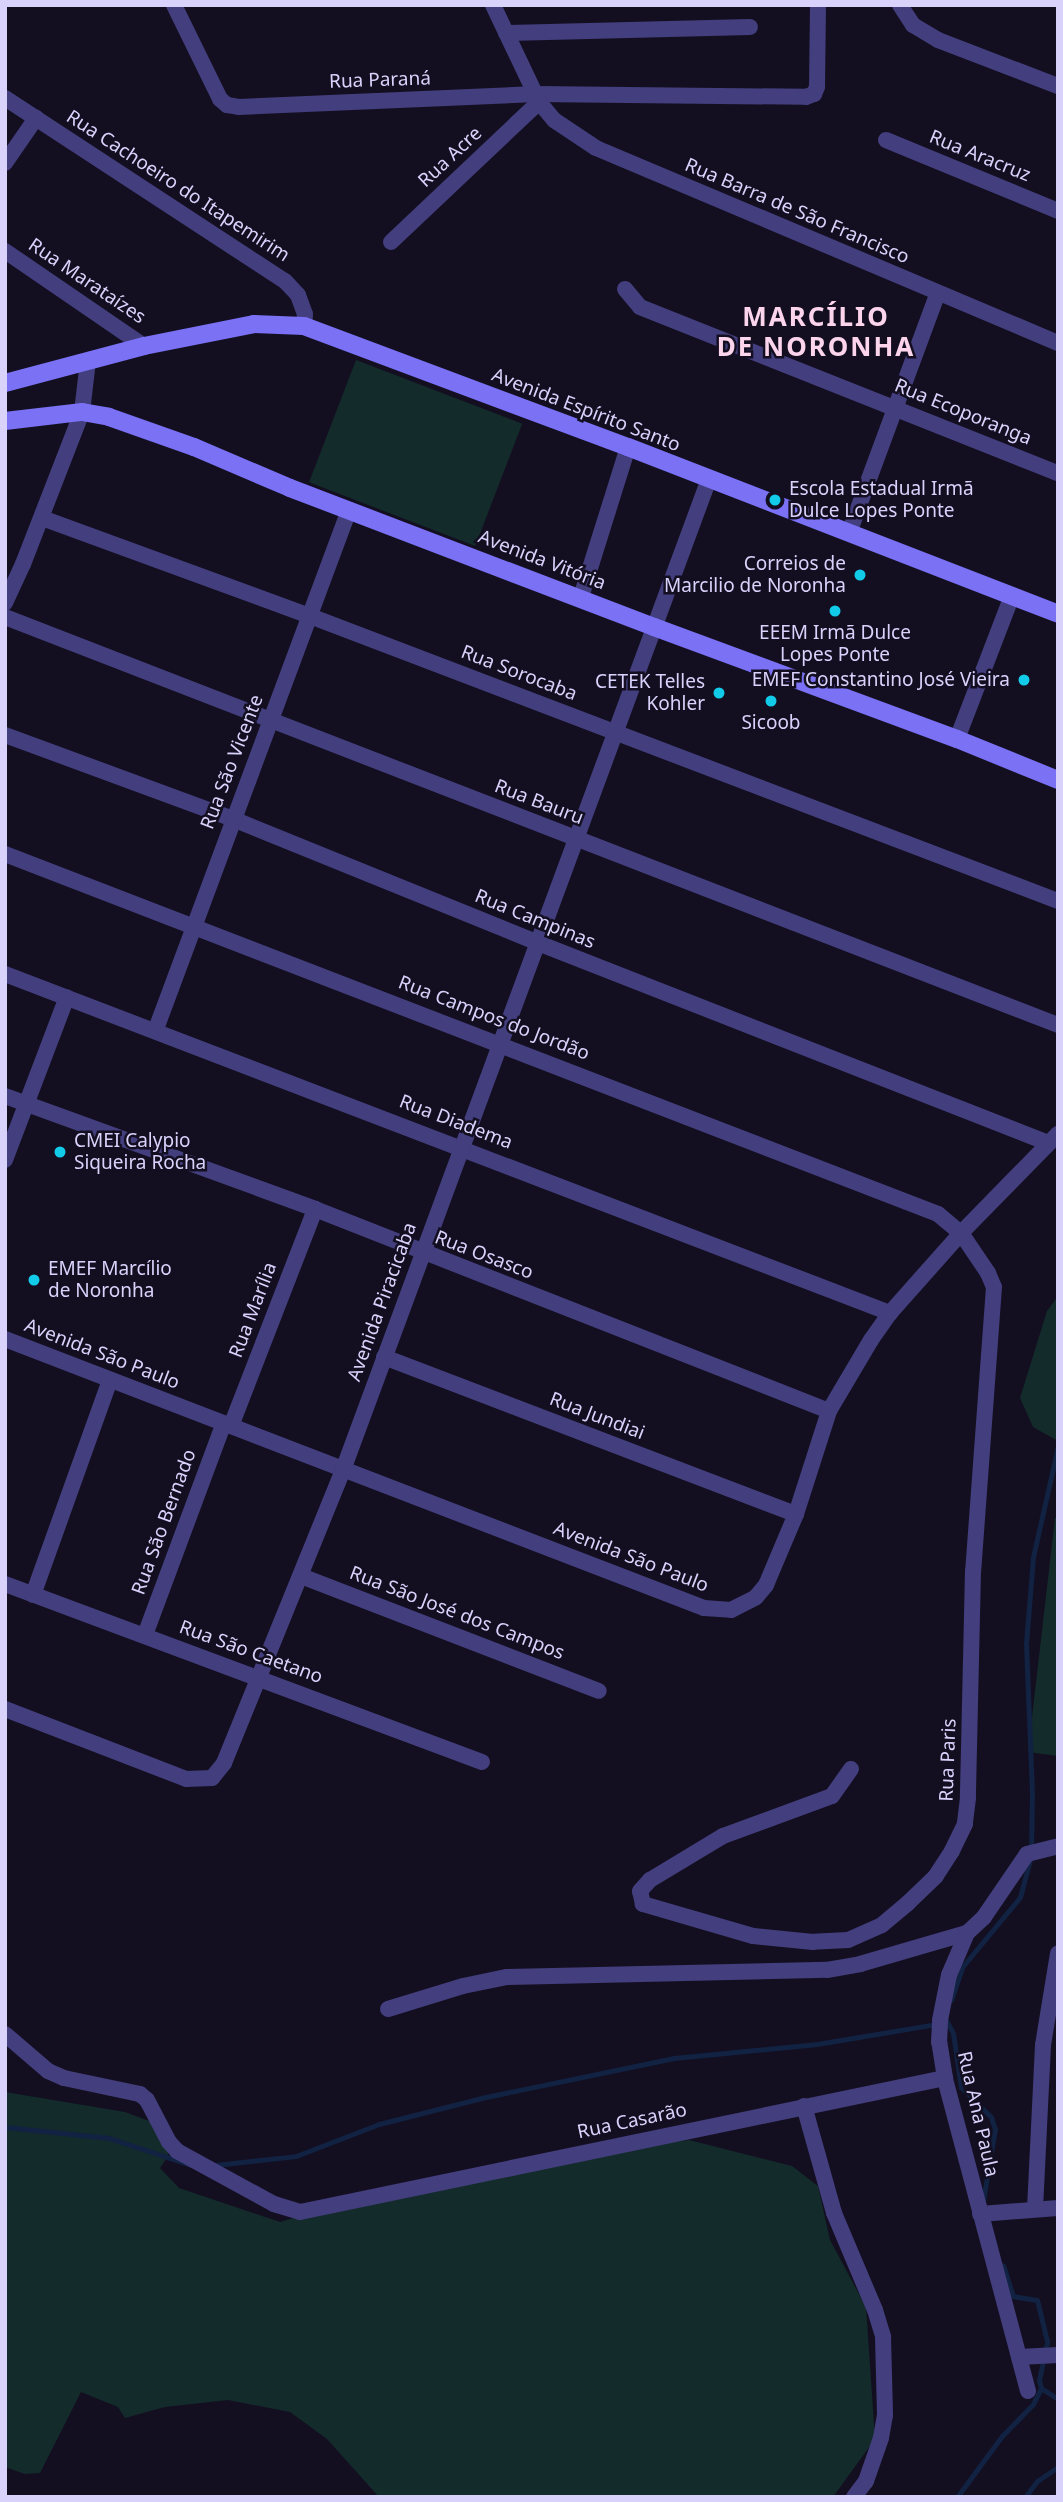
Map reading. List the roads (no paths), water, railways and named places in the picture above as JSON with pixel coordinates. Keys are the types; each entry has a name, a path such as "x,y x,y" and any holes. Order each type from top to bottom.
{"street":[{"name":"Rua Paraná","path":"174,5 220,99 227,105 537,98 806,97 814,94 817,87 818,5"},
{"name":"Rua Barra de São Francisco","path":"493,5 537,98 554,120 596,148 1058,343"},
{"path":"900,5 913,24 937,40 1058,86"},
{"path":"506,33 750,27"},
{"name":"Rua Cachoeiro do Itapemirim","path":"5,97 285,281 298,295 305,314 304,326"},
{"name":"Rua Acre","path":"391,242 537,98"},
{"path":"5,163 36,117"},
{"name":"Rua Aracruz","path":"886,140 1058,211"},
{"name":"Rua Marataízes","path":"5,251 144,346"},
{"name":"Rua Ecoporanga","path":"625,289 640,307 1058,473"},
{"path":"849,533 938,293"},
{"name":"Avenida Espírito Santo","path":"5,383 144,346 254,324 304,326 628,447 1058,614"},
{"path":"5,603 82,412 88,361"},
{"name":"Avenida Vitória","path":"5,422 82,412 109,417 194,447 349,510 957,739 1058,780"},
{"path":"581,597 628,447"},
{"name":"Avenida Piracicaba","path":"5,1709 186,1779 200,1781 212,1778 224,1763 343,1470 709,478"},
{"name":"Rua São Vicente","path":"156,1029 349,510"},
{"name":"Rua Sorocaba","path":"41,518 310,616 1058,901"},
{"path":"957,739 1012,596"},
{"name":"Rua Bauru","path":"5,617 1058,1025"},
{"name":"Rua Campinas","path":"5,735 233,819 538,943 1053,1139"},
{"name":"Rua Campos do Jordão","path":"5,853 938,1214 961,1233"},
{"name":"Rua Diadema","path":"5,974 156,1029 890,1313"},
{"path":"5,1160 67,997"},
{"name":"Rua Osasco","path":"5,1096 315,1209 422,1254 829,1411"},
{"name":"Avenida São Paulo","path":"5,1339 718,1611 744,1606 766,1585 796,1514 829,1411 890,1313 961,1233 1053,1139"},
{"name":"Rua Marília","path":"227,1425 315,1209"},
{"name":"Rua Paris","path":"852,1769 832,1796 723,1836 660,1873 640,1891 643,1904 753,1936 813,1942 848,1940 882,1925 936,1876 965,1824 968,1798 973,1571 994,1287 988,1273 961,1233"},
{"name":"Rua Jundiai","path":"384,1357 796,1514"},
{"path":"33,1595 110,1380"},
{"name":"Rua São Bernado","path":"145,1635 227,1425"},
{"name":"Rua São José dos Campos","path":"301,1576 598,1691"},
{"name":"Rua São Caetano","path":"5,1584 482,1762"},
{"name":"Rua Ana Paula","path":"1028,2392 945,2078 939,2042 941,2009 949,1975 967,1933 985,1917 1027,1854 1058,1846"},
{"path":"388,2010 463,1986 507,1977 827,1970 860,1964 967,1933"},
{"path":"1035,2209 1058,1953"},
{"name":"Rua Casarão","path":"5,2034 48,2071 64,2078 141,2094 148,2100 169,2142 177,2151 274,2204 300,2213 945,2078"},
{"path":"804,2106 834,2213 875,2310 883,2337 885,2416 881,2438 866,2481 854,2497"},
{"path":"980,2214 1058,2208"},
{"path":"1019,2357 1058,2355"}],"waterway":[{"path":"1031,1849 1032,1793 1026,1644 1033,1557 1058,1446"},
{"path":"951,2000 963,1966 1020,1897 1030,1859"},
{"path":"945,2018 953,2033 961,2087 991,2117 995,2129 983,2201"},
{"path":"215,2165 296,2156 379,2124 486,2097 674,2058 817,2044 937,2024"},
{"path":"5,2127 109,2138 191,2165"},
{"path":"957,2497 1002,2436 1033,2404 1041,2388 1039,2380 1047,2341 1037,2300 1013,2296 1003,2266"},
{"path":"1041,2388 1058,2399"},
{"path":"1025,2497 1037,2481 1058,2467"}],"place":[{"name":"Escola Estadual Irmã Dulce Lopes Ponte","path":"775,500"},
{"name":"Correios de Marcilio de Noronha","path":"860,575"},
{"name":"EEEM Irmã Dulce Lopes Ponte","path":"835,611"},
{"name":"EMEF Constantino José Vieira","path":"1024,680"},
{"name":"CETEK Telles Kohler","path":"719,693"},
{"name":"Sicoob","path":"771,701"},
{"name":"CMEI Calypio Siqueira Rocha","path":"60,1152"},
{"name":"EMEF Marcílio de Noronha","path":"34,1280"}],"district":[{"name":"MARCÍLIO DE NORONHA","path":"816,332"}]}
